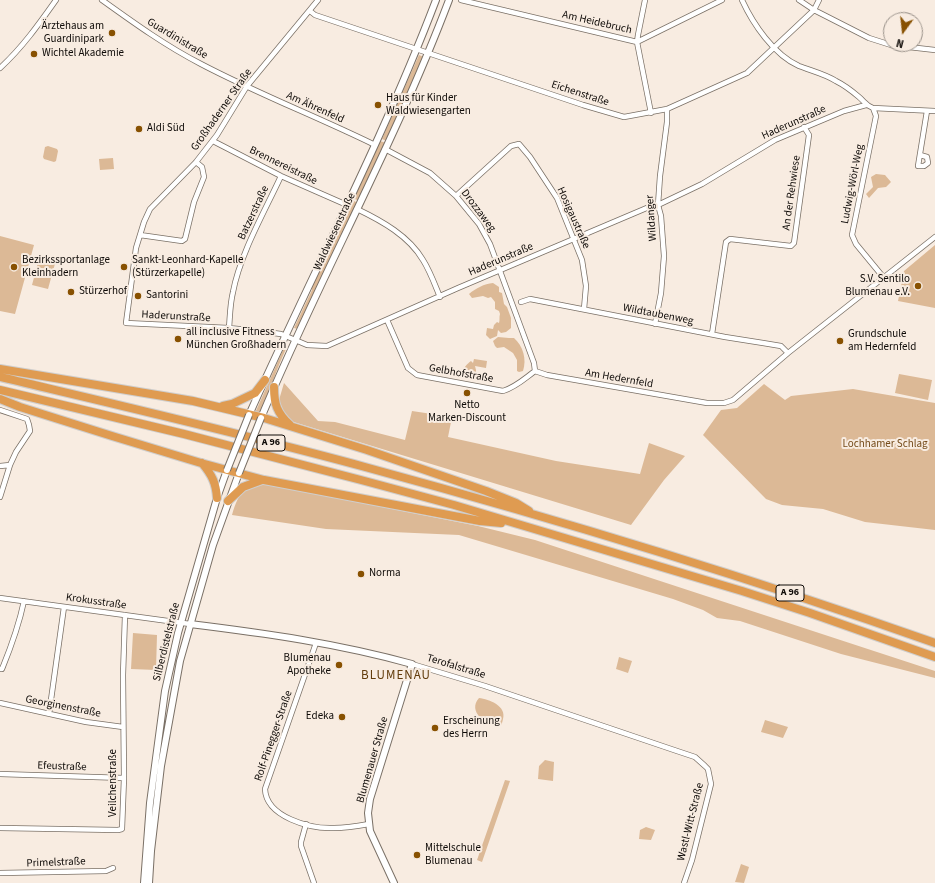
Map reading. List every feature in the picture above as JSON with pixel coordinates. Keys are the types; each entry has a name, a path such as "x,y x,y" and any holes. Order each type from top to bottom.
{"highway":[{"path":"0,369 156,394 220,407 261,418 367,450 486,491 516,503 540,517"},
{"name":"A 96","path":"0,377 364,467 540,517 815,601 935,643"},
{"path":"220,407 232,404 255,393 265,380"},
{"path":"274,387 275,403 281,416 290,426"},
{"name":"A 96","path":"0,390 184,434 361,480 520,525 666,568 810,613 935,657"},
{"path":"0,399 65,421 201,463 264,480 480,522 520,525"},
{"path":"201,463 214,480 217,498"},
{"path":"228,501 243,487 264,480"}],"street":[{"path":"0,68 14,55 38,26 56,0"},
{"name":"Guardinistraße","path":"102,0 133,23 170,47 247,86"},
{"name":"Großhaderner Straße","path":"126,323 134,258 140,235 150,209 196,162 213,141 247,86 318,0"},
{"name":"Waldwiesenstraße","path":"249,415 375,145 417,49 436,0"},
{"name":"Waldwiesenstraße","path":"238,473 295,340 357,210 428,53 449,0"},
{"name":"Am Heidebruch","path":"461,0 638,42 722,0"},
{"path":"645,0 638,42 650,112"},
{"path":"742,0 746,10 774,48 799,66 837,81 861,98 866,106 873,108 935,111"},
{"path":"799,0 849,29 884,43 935,50"},
{"name":"Eichenstraße","path":"310,11 315,15 428,53 620,116 628,117 667,110 747,73 814,10 819,0"},
{"name":"Am Ährenfeld","path":"247,86 375,145"},
{"name":"Haderunstraße","path":"126,323 229,328 285,336 307,345 327,346 500,270 652,206 658,205 702,184 775,140 804,127 844,111 866,106"},
{"name":"Ludwig-Wörl-Weg","path":"873,108 876,116 852,236 856,244 884,278"},
{"name":"Wildanger","path":"655,324 661,293 664,256 661,216 658,205 667,110"},
{"path":"920,155 927,111"},
{"name":"An der Rehwiese","path":"712,334 726,242 730,240 791,246 794,243 808,135 804,127"},
{"name":"Brennereistraße","path":"213,141 281,176 347,205"},
{"name":"Hosigaustraße","path":"456,196 511,146 519,144 530,157 557,198 582,260 586,286 584,309"},
{"name":"Drozzaweg","path":"385,149 430,173 456,196 479,224 490,244 500,270"},
{"path":"140,235 182,241 185,239 194,202 204,177 202,167 196,162"},
{"name":"Batzerstraße","path":"229,328 232,296 243,257 281,176"},
{"path":"357,210 388,226 415,248 426,265 440,297"},
{"name":"Am Hedernfeld","path":"535,372 707,403 724,404 733,400 788,353 935,237"},
{"path":"500,270 534,363 535,372"},
{"name":"Wildtaubenweg","path":"521,302 530,299 655,324 780,346 788,353"},
{"name":"Gelbhofstraße","path":"387,320 408,368 417,375 503,390 510,389 521,383 535,372"},
{"path":"0,410 27,419 30,425 30,431 16,452 10,465 0,497"},
{"name":"Silberdistelstraße","path":"144,883 155,756 165,691 181,623 217,498 249,415"},
{"path":"0,466 10,465"},
{"name":"Silberdistelstraße","path":"150,883 151,851 161,766 180,661 213,545 238,473"},
{"name":"Krokusstraße","path":"0,598 190,624"},
{"path":"0,669 2,670 11,648 24,602"},
{"path":"48,714 64,607"},
{"name":"Veilchenstraße","path":"0,828 122,829 124,778 123,675 125,615"},
{"name":"Terofalstraße","path":"190,624 242,630 316,642 412,664 485,686 678,750 695,757 705,766"},
{"name":"Rolf-Pinegger-Straße","path":"316,642 265,788 265,796 271,806 278,813 306,824 322,828 369,824"},
{"name":"Blumenauer Straße","path":"394,883 372,837 368,810 370,799 412,664"},
{"name":"Georginenstraße","path":"0,703 86,722 123,727"},
{"name":"Wastl-Witt-Straße","path":"684,883 693,856 711,784 708,769 705,766"},
{"name":"Efeustraße","path":"0,774 124,778"},
{"path":"306,824 301,846 314,883"},
{"name":"Primelstraße","path":"0,873 106,871 113,868"}],"green space":[{"path":"419,55 424,57 387,141 382,139"},
{"path":"380,141 386,143 359,201 353,198"},
{"path":"48,146 57,149 58,151 56,161 54,162 44,159 43,157 45,147"},
{"path":"113,158 114,169 100,170 99,159"},
{"path":"876,174 885,175 891,182 886,187 878,188 869,198 866,194 873,187 871,177"},
{"path":"352,200 358,203 298,329 294,328 312,290 312,284"},
{"name":"Bezirkssportanlage Kleinhadern","path":"0,236 34,245 15,314 0,311"},
{"name":"S.V. Sentilo Blumenau e.V.","path":"935,245 935,308 898,301 904,271"},
{"path":"40,255 56,260 48,289 32,285"},
{"path":"493,283 499,287 499,292 502,293 504,304 507,307 511,318 511,328 506,332 501,333 498,330 497,336 490,339 486,335 487,328 493,329 497,322 499,323 500,314 499,311 495,309 495,302 491,297 488,298 483,296 472,298 469,294 486,284"},
{"path":"498,337 514,338 520,345 525,362 523,371 517,371 517,360 513,353 504,347 497,348 495,346 493,341"},
{"path":"284,348 286,349 260,415 255,413"},
{"path":"474,359 487,361 486,368 475,366 476,376 473,378 463,371 465,366 471,361 473,363"},
{"path":"899,374 932,380 928,400 895,393"},
{"path":"284,383 318,421 335,422 405,440 412,411 452,417 448,437 556,461 640,474 649,443 685,456 664,480 631,525 287,420 279,400"},
{"name":"Lochhamer Schlag","path":"764,384 785,400 791,396 853,389 935,403 935,530 865,522 823,509 782,505 766,499 703,435 721,410 737,408"},
{"path":"266,484 478,526 535,540 935,671 935,678 841,654 740,621 717,618 703,610 673,599 459,535 326,529 232,515 237,501 243,492"},
{"path":"133,633 157,635 156,670 131,669"},
{"path":"619,657 632,661 628,673 616,669"},
{"path":"479,698 488,700 500,707 504,714 499,727 484,721 477,713 475,708"},
{"path":"765,720 788,727 783,738 761,732"},
{"path":"545,760 554,762 553,781 538,779 539,766"},
{"path":"505,780 510,781 482,862 477,860"},
{"path":"646,827 655,830 651,840 639,839 640,830"},
{"path":"741,864 749,867 744,883 735,882"}],"place":[{"name":"Ärztehaus am Guardinipark","path":"112,33"},
{"name":"Wichtel Akademie","path":"34,54"},
{"name":"Haus für Kinder Waldwiesengarten","path":"378,105"},
{"name":"Aldi Süd","path":"139,129"},
{"name":"Bezirkssportanlage Kleinhadern","path":"14,267"},
{"name":"Sankt-Leonhard-Kapelle (Stürzerkapelle)","path":"124,267"},
{"name":"S.V. Sentilo Blumenau e.V.","path":"918,286"},
{"name":"Stürzerhof","path":"71,292"},
{"name":"Santorini","path":"138,296"},
{"name":"all inclusive Fitness München Großhadern","path":"178,339"},
{"name":"Grundschule am Hedernfeld","path":"840,341"},
{"name":"Netto Marken-Discount","path":"467,393"},
{"name":"Norma","path":"361,574"},
{"name":"Blumenau Apotheke","path":"339,665"},
{"name":"Edeka","path":"342,717"},
{"name":"Erscheinung des Herrn","path":"435,728"},
{"name":"Mittelschule Blumenau","path":"417,855"}],"district":[{"name":"BLUMENAU","path":"396,676"}]}
